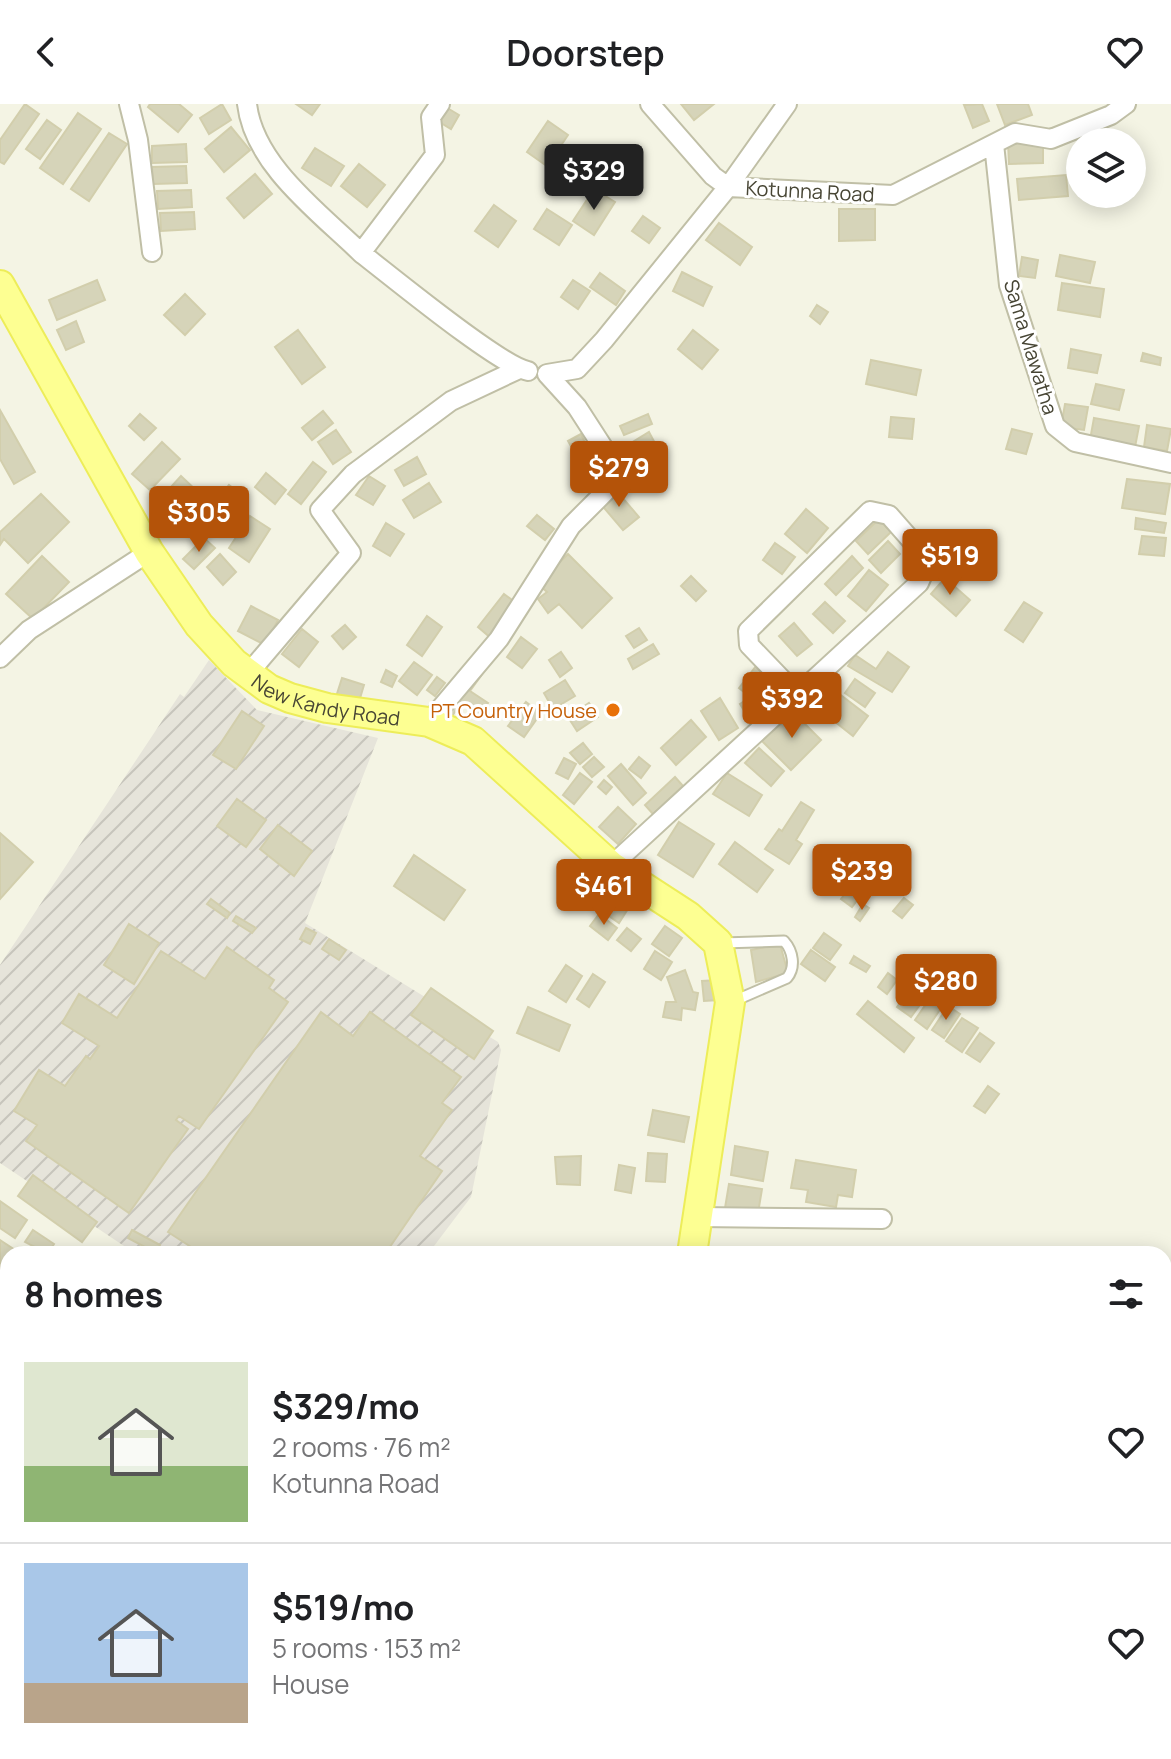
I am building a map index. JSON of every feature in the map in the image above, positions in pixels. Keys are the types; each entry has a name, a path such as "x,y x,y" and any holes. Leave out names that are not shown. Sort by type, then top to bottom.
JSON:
{"main road":[{"name":"New Kandy Road","path":"0,285 149,552 199,625 247,675 269,689 307,703 429,722 452,730 491,754 562,825 611,866 688,916 718,943"},
{"path":"693,1246 730,1002 718,943"}],"street":[{"path":"129,104 138,140 152,252"},
{"path":"247,104 249,118 267,154 289,182 361,253 519,369 547,374 577,369 728,187 787,104"},
{"path":"361,253 435,155 431,117 440,104"},
{"name":"Kotunna Road","path":"650,104 728,187 893,195 1015,133 1051,139 1111,115 1126,104"},
{"name":"Sama Mawatha","path":"994,144 1009,285 1055,426 1075,442 1171,463"},
{"path":"247,675 351,553 320,510 353,474 451,401 519,369"},
{"path":"429,722 499,639 571,526 617,480 619,472 577,407 547,374"},
{"path":"611,866 919,583 926,567 925,556 889,515 870,511 748,631 749,645 797,695"},
{"path":"0,658 29,630 149,552"},
{"path":"698,1217 882,1219"}],"lane":[{"path":"718,943 754,945 784,941 790,948 793,963 787,978 730,1002"},
{"path":"758,991 763,980"}],"shaded area":[{"path":"209,660 257,710 378,738 305,923 498,1042 501,1050 471,1197 434,1246 124,1246 0,1163 0,965 180,694 184,697"}],"building":[{"path":"25,104 39,114 4,164 0,162 0,140"},
{"path":"150,104 179,104 192,115 178,132 148,107"},
{"path":"222,104 231,120 209,134 200,118"},
{"path":"296,104 320,104 312,115"},
{"path":"681,104 714,104 694,120"},
{"path":"982,104 989,121 973,128 964,105"},
{"path":"997,104 1028,104 1032,115 1005,125"},
{"path":"444,106 459,115 451,129 436,120"},
{"path":"78,113 101,129 63,184 40,168"},
{"path":"47,120 61,130 40,159 26,149"},
{"path":"548,121 568,135 547,166 527,152"},
{"path":"231,127 250,150 224,172 205,149"},
{"path":"109,133 127,144 89,201 71,189"},
{"path":"1043,141 1043,163 1009,164 1008,142"},
{"path":"186,144 187,162 152,163 152,146"},
{"path":"315,148 344,166 331,186 302,168"},
{"path":"359,164 385,185 367,207 341,186"},
{"path":"186,166 187,183 153,184 152,167"},
{"path":"255,174 272,194 244,218 227,198"},
{"path":"1066,175 1066,196 1019,200 1017,179"},
{"path":"594,189 615,202 594,235 573,221"},
{"path":"191,190 192,207 158,209 157,191"},
{"path":"494,205 516,221 498,247 475,231"},
{"path":"547,209 572,225 559,245 534,229"},
{"path":"839,209 875,209 875,240 839,241"},
{"path":"194,212 195,229 161,231 160,213"},
{"path":"643,216 660,228 649,243 632,231"},
{"path":"719,223 752,247 740,265 706,240"},
{"path":"1060,255 1095,262 1090,283 1056,276"},
{"path":"1022,257 1038,260 1035,278 1019,276"},
{"path":"682,272 712,287 703,306 673,291"},
{"path":"600,273 625,291 616,305 590,287"},
{"path":"97,280 105,300 57,320 49,300"},
{"path":"573,280 590,291 578,309 561,297"},
{"path":"1062,283 1104,289 1100,317 1058,310"},
{"path":"185,294 205,314 185,335 164,315"},
{"path":"817,305 828,312 820,324 810,316"},
{"path":"76,321 84,342 66,350 57,330"},
{"path":"298,330 325,367 302,384 275,347"},
{"path":"693,330 718,350 702,369 678,349"},
{"path":"1071,349 1101,355 1097,373 1068,368"},
{"path":"1143,353 1161,358 1160,365 1141,361"},
{"path":"871,360 921,370 916,395 866,384"},
{"path":"1096,384 1124,390 1119,410 1091,404"},
{"path":"1065,404 1088,407 1084,430 1061,427"},
{"path":"0,410 35,472 14,484 0,459"},
{"path":"323,411 333,423 312,440 302,428"},
{"path":"140,414 156,428 144,440 129,426"},
{"path":"648,414 652,424 624,435 620,426"},
{"path":"891,417 914,419 912,439 889,437"},
{"path":"1094,418 1139,426 1135,447 1090,440"},
{"path":"1147,425 1171,429 1167,451 1144,447"},
{"path":"1012,429 1032,434 1026,454 1006,449"},
{"path":"336,430 351,452 333,464 318,442"},
{"path":"649,432 656,445 633,458 626,446"},
{"path":"581,434 590,453 578,459 568,441"},
{"path":"162,442 180,459 150,490 132,474"},
{"path":"417,457 426,474 404,486 395,470"},
{"path":"313,462 326,472 301,504 288,494"},
{"path":"609,467 616,476 597,492 590,482"},
{"path":"266,473 286,490 275,504 255,487"},
{"path":"181,476 199,493 170,526 151,509"},
{"path":"369,476 385,486 373,505 356,495"},
{"path":"1127,479 1170,484 1165,514 1122,508"},
{"path":"429,483 441,502 414,518 403,500"},
{"path":"229,485 245,497 235,510 219,498"},
{"path":"614,488 639,517 623,530 599,502"},
{"path":"41,494 69,522 28,563 4,539 0,545 0,532"},
{"path":"806,509 828,528 807,553 785,534"},
{"path":"537,515 554,529 545,540 527,526"},
{"path":"250,516 270,529 249,562 229,548"},
{"path":"1136,518 1166,523 1164,533 1135,529"},
{"path":"879,519 891,532 868,554 856,541"},
{"path":"386,523 404,534 390,556 373,546"},
{"path":"1142,536 1166,538 1164,556 1139,554"},
{"path":"204,538 215,548 194,569 183,559"},
{"path":"888,541 900,554 881,573 869,560"},
{"path":"775,543 795,557 782,574 763,560"},
{"path":"220,554 236,572 223,585 207,567"},
{"path":"568,554 612,598 582,628 559,604 548,613 538,599 547,592 538,584"},
{"path":"42,556 69,582 33,619 6,594"},
{"path":"852,556 863,568 836,595 825,584"},
{"path":"869,570 888,585 866,611 848,596"},
{"path":"691,576 706,591 696,601 681,586"},
{"path":"945,578 970,600 956,616 931,594"},
{"path":"504,594 519,605 492,639 478,627"},
{"path":"825,602 845,621 833,633 813,614"},
{"path":"1024,602 1042,613 1023,642 1005,630"},
{"path":"251,606 278,620 265,645 238,631"},
{"path":"427,616 442,627 422,656 407,645"},
{"path":"794,623 812,644 797,656 779,636"},
{"path":"345,625 356,637 343,649 332,636"},
{"path":"639,628 647,640 634,648 626,636"},
{"path":"302,629 318,642 299,667 282,654"},
{"path":"521,637 537,649 522,668 507,657"},
{"path":"653,644 659,654 633,669 628,659"},
{"path":"561,652 572,668 560,677 549,660"},
{"path":"888,652 909,667 892,692 848,666 855,655 876,669"},
{"path":"476,661 486,669 470,691 488,703 479,715 461,703 450,719 439,711"},
{"path":"414,662 432,675 417,695 399,681"},
{"path":"756,666 766,673 749,696 739,688"},
{"path":"386,670 397,676 392,687 381,682"},
{"path":"437,677 445,683 435,696 427,690"},
{"path":"342,678 364,685 358,705 336,697"},
{"path":"855,679 875,693 865,707 845,693"},
{"path":"565,680 575,696 553,709 544,693"},
{"path":"772,682 783,698 750,720 740,704"},
{"path":"829,686 868,716 853,736 814,705"},
{"path":"720,698 738,728 719,740 701,711"},
{"path":"526,702 541,713 524,737 508,726"},
{"path":"589,703 598,717 577,731 568,717"},
{"path":"242,711 264,726 236,769 213,755"},
{"path":"792,711 821,740 791,770 762,741"},
{"path":"691,720 706,737 676,765 661,748"},
{"path":"583,743 592,754 580,764 570,753"},
{"path":"759,748 784,771 771,786 745,763"},
{"path":"594,757 604,767 592,777 583,767"},
{"path":"639,757 650,766 641,778 629,769"},
{"path":"564,758 576,764 568,779 556,773"},
{"path":"621,764 646,793 633,805 608,776"},
{"path":"580,773 592,782 574,804 563,795"},
{"path":"727,773 762,795 749,816 713,794"},
{"path":"675,777 683,786 653,814 645,805"},
{"path":"604,780 612,787 606,794 598,787"},
{"path":"237,799 266,820 246,847 217,826"},
{"path":"801,802 814,810 796,840 802,844 789,864 765,849 779,829 782,831"},
{"path":"618,807 636,824 618,844 599,827"},
{"path":"679,822 714,844 693,877 658,855"},
{"path":"278,825 312,851 294,876 260,849"},
{"path":"0,833 33,862 0,899"},
{"path":"735,842 773,870 757,892 719,864"},
{"path":"414,855 465,890 444,920 394,886"},
{"path":"848,890 859,898 852,907 841,899"},
{"path":"618,896 631,904 619,923 606,914"},
{"path":"904,898 913,905 902,918 893,911"},
{"path":"211,899 230,913 227,918 207,904"},
{"path":"863,904 869,908 860,921 855,917"},
{"path":"599,914 617,928 608,940 590,926"},
{"path":"236,916 256,928 252,933 233,921"},
{"path":"129,924 159,943 134,984 104,965"},
{"path":"665,926 682,938 669,956 652,944"},
{"path":"306,928 316,933 310,944 300,939"},
{"path":"627,928 641,939 631,951 617,940"},
{"path":"824,933 841,945 830,960 813,948"},
{"path":"329,939 346,950 339,960 322,949"},
{"path":"780,944 788,973 756,982 751,950"},
{"path":"227,947 274,980 269,988 288,1002 199,1129 179,1116 176,1120 188,1129 129,1213 26,1141 37,1125 14,1111 39,1070 65,1086 86,1056 90,1059 99,1046 62,1023 79,994 117,1018 161,951 205,979"},
{"path":"811,950 835,967 825,981 801,964"},
{"path":"655,951 672,962 661,980 644,969"},
{"path":"854,956 870,966 866,972 850,963"},
{"path":"566,965 582,976 566,1002 549,991"},
{"path":"685,970 693,992 698,993 695,1010 682,1008 681,1020 663,1017 666,1002 676,1002 667,977"},
{"path":"888,973 897,980 887,994 878,987"},
{"path":"593,974 605,982 589,1007 577,999"},
{"path":"718,980 719,1000 704,1001 702,981"},
{"path":"916,981 930,991 911,1017 897,1007"},
{"path":"431,988 493,1031 474,1059 411,1015"},
{"path":"933,994 945,1002 927,1029 915,1020"},
{"path":"868,1001 914,1038 904,1052 857,1014"},
{"path":"948,1006 960,1014 944,1038 932,1030"},
{"path":"528,1007 570,1025 559,1051 517,1033"},
{"path":"321,1012 353,1036 370,1012 461,1077 442,1103 452,1110 420,1156 442,1171 390,1246 190,1246 168,1232"},
{"path":"962,1018 978,1028 962,1052 946,1041"},
{"path":"980,1033 994,1043 980,1062 966,1053"},
{"path":"988,1086 999,1094 985,1113 974,1106"},
{"path":"653,1110 689,1117 684,1142 648,1135"},
{"path":"735,1146 768,1152 763,1181 731,1175"},
{"path":"648,1153 667,1154 665,1182 646,1181"},
{"path":"581,1156 580,1185 557,1184 555,1157"},
{"path":"796,1160 856,1170 852,1197 838,1195 836,1207 806,1202 808,1190 791,1188"},
{"path":"619,1165 635,1168 631,1193 615,1190"},
{"path":"33,1175 97,1222 82,1242 18,1196"},
{"path":"729,1184 762,1189 756,1225 723,1220"},
{"path":"0,1201 27,1220 15,1238 0,1228"},
{"path":"33,1230 54,1244 33,1246 25,1242"},
{"path":"132,1230 160,1245 143,1246 128,1238"}],"place":[{"name":"PT Country House","path":"613,710"}]}
